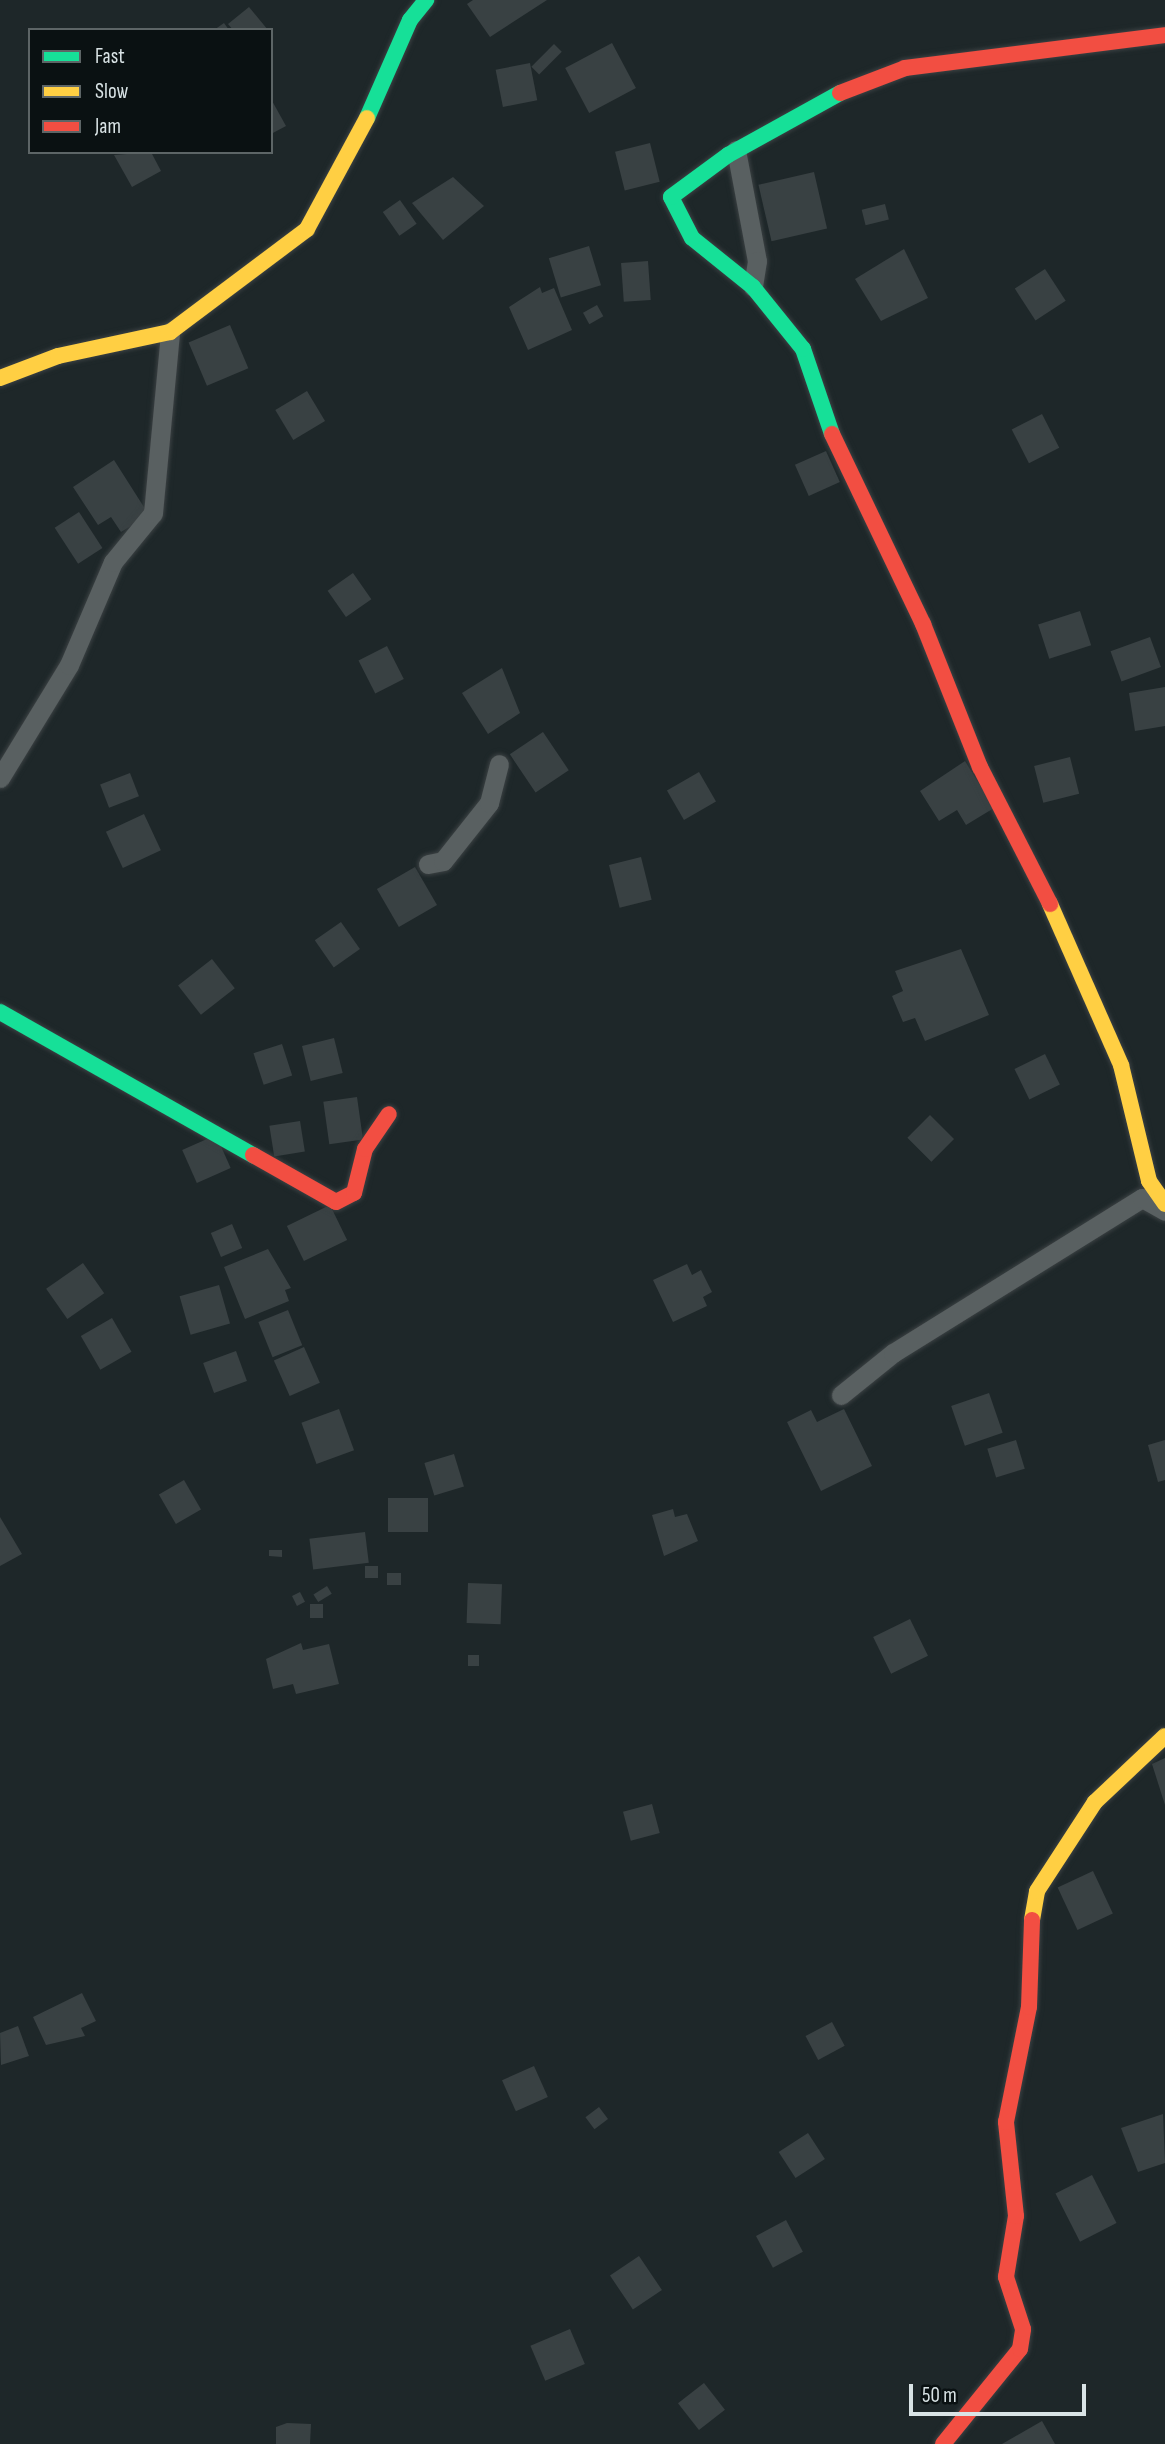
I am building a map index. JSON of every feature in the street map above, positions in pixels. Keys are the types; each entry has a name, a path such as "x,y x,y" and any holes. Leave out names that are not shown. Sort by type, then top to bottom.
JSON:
{"street":[{"path":"0,378 58,356 170,332 307,229 358,137 410,20 426,0"},
{"path":"1165,35 905,68 818,102 736,149 671,197 692,238 753,287 803,349 844,469 923,624 980,767 1052,908 1121,1066 1149,1181 1165,1204"},
{"path":"736,149 757,261 753,287"},
{"path":"0,778 69,665 113,562 153,513 170,332"},
{"path":"428,864 443,861 489,803 499,764"},
{"path":"0,1012 335,1202 354,1193 365,1149 388,1114"},
{"path":"841,1395 893,1353 1142,1198 1165,1211"},
{"path":"943,2444 1020,2349 1023,2329 1006,2277 1016,2216 1006,2122 1029,2007 1028,1945 1037,1891 1095,1802 1165,1736"}],"building":[{"path":"473,0 547,0 490,37 467,4"},
{"path":"249,7 266,28 231,28 228,24"},
{"path":"612,43 636,88 589,113 565,68"},
{"path":"554,44 562,52 539,74 531,67"},
{"path":"530,63 537,100 503,107 496,70"},
{"path":"273,103 286,126 273,133"},
{"path":"650,143 660,182 625,191 615,152"},
{"path":"152,154 161,171 132,187 114,155"},
{"path":"814,172 827,229 772,241 758,185"},
{"path":"453,177 484,206 443,240 412,203"},
{"path":"400,200 417,224 399,236 383,212"},
{"path":"885,204 889,220 866,225 862,210"},
{"path":"589,246 601,285 561,297 549,258"},
{"path":"904,249 928,298 881,321 855,279"},
{"path":"648,261 651,300 624,302 621,263"},
{"path":"1045,269 1066,301 1036,320 1015,289"},
{"path":"540,287 542,293 554,288 572,330 528,350 509,307"},
{"path":"597,305 603,316 589,324 583,313"},
{"path":"230,325 248,368 207,386 189,343"},
{"path":"307,391 325,421 293,440 275,410"},
{"path":"1042,414 1059,448 1029,463 1012,429"},
{"path":"826,451 840,482 809,496 795,465"},
{"path":"114,460 149,515 121,532 111,517 98,525 73,487"},
{"path":"79,512 102,548 78,564 55,528"},
{"path":"353,573 371,599 346,617 328,591"},
{"path":"1080,611 1091,645 1049,659 1038,625"},
{"path":"1150,637 1161,667 1121,681 1111,651"},
{"path":"387,646 404,679 375,693 358,661"},
{"path":"502,668 520,713 488,734 462,693"},
{"path":"1165,687 1165,726 1135,731 1129,693"},
{"path":"543,732 569,770 536,793 510,754"},
{"path":"1070,757 1079,794 1043,803 1034,766"},
{"path":"965,761 994,808 966,825 957,810 939,821 920,791"},
{"path":"699,772 716,801 684,820 667,790"},
{"path":"130,773 139,796 109,808 100,784"},
{"path":"144,814 161,850 123,868 106,832"},
{"path":"641,857 652,900 620,908 609,865"},
{"path":"415,867 437,905 399,927 377,889"},
{"path":"341,922 360,949 334,967 315,940"},
{"path":"961,949 989,1015 925,1041 915,1018 903,1022 892,996 903,991 895,971"},
{"path":"212,959 235,988 201,1015 178,985"},
{"path":"334,1038 343,1073 311,1081 302,1046"},
{"path":"282,1044 292,1075 264,1085 253,1053"},
{"path":"1045,1054 1060,1085 1029,1099 1014,1069"},
{"path":"357,1097 363,1140 329,1144 323,1102"},
{"path":"930,1115 954,1139 931,1162 907,1138"},
{"path":"300,1121 305,1152 274,1156 269,1126"},
{"path":"216,1135 231,1168 197,1183 182,1150"},
{"path":"330,1205 347,1240 304,1261 287,1226"},
{"path":"232,1224 242,1248 221,1257 211,1233"},
{"path":"268,1249 291,1288 285,1290 289,1301 245,1319 224,1267"},
{"path":"83,1263 104,1293 67,1319 46,1289"},
{"path":"687,1264 692,1275 701,1270 712,1292 703,1297 707,1306 673,1322 653,1280"},
{"path":"219,1285 230,1323 191,1335 180,1296"},
{"path":"288,1310 302,1345 273,1357 258,1322"},
{"path":"112,1318 132,1352 100,1370 81,1336"},
{"path":"304,1347 320,1383 290,1396 274,1360"},
{"path":"236,1351 247,1381 214,1393 203,1363"},
{"path":"989,1393 1003,1433 965,1446 951,1406"},
{"path":"339,1409 354,1450 316,1464 301,1423"},
{"path":"844,1409 872,1466 821,1491 787,1422 811,1410 817,1422"},
{"path":"1016,1440 1025,1469 996,1477 987,1449"},
{"path":"1165,1440 1165,1480 1158,1482 1148,1445"},
{"path":"454,1454 464,1487 434,1496 424,1463"},
{"path":"184,1480 201,1509 176,1524 159,1494"},
{"path":"388,1498 428,1498 428,1532 388,1532"},
{"path":"673,1509 675,1517 687,1514 698,1541 664,1556 652,1515"},
{"path":"0,1517 22,1554 0,1566"},
{"path":"365,1532 369,1563 313,1570 309,1539"},
{"path":"269,1550 282,1550 282,1557 269,1556"},
{"path":"365,1566 378,1566 378,1578 365,1578"},
{"path":"387,1573 401,1573 401,1585 387,1585"},
{"path":"468,1583 502,1584 501,1624 467,1623"},
{"path":"327,1586 332,1594 318,1602 313,1594"},
{"path":"300,1592 305,1602 297,1606 292,1596"},
{"path":"310,1604 323,1604 323,1618 310,1618"},
{"path":"910,1619 928,1656 891,1674 873,1637"},
{"path":"301,1643 303,1650 329,1644 339,1684 296,1694 293,1684 273,1689 266,1659"},
{"path":"468,1655 479,1655 479,1666 468,1666"},
{"path":"1165,1758 1165,1805 1152,1764"},
{"path":"652,1804 660,1833 631,1841 623,1812"},
{"path":"1093,1871 1113,1914 1078,1930 1058,1887"},
{"path":"82,1993 96,2021 81,2028 85,2036 46,2045 33,2017"},
{"path":"832,2022 845,2046 818,2060 806,2036"},
{"path":"18,2026 29,2056 1,2065 0,2033"},
{"path":"534,2066 548,2097 516,2111 502,2080"},
{"path":"599,2107 608,2119 594,2129 585,2117"},
{"path":"1163,2114 1165,2163 1138,2172 1121,2128"},
{"path":"808,2133 825,2159 796,2178 779,2152"},
{"path":"1092,2175 1117,2223 1080,2242 1055,2194"},
{"path":"786,2220 803,2252 773,2268 756,2236"},
{"path":"639,2256 662,2290 633,2310 610,2276"},
{"path":"570,2329 585,2364 545,2381 530,2346"},
{"path":"704,2383 725,2410 699,2430 678,2403"},
{"path":"1042,2421 1055,2444 1002,2444"},
{"path":"287,2423 311,2424 310,2444 276,2444 276,2427"}],"traffic: fast":[{"path":"367,118 410,20 426,0"},
{"path":"832,434 803,349 753,287 692,238 671,197 728,155 840,93"},
{"path":"0,1012 253,1155"}],"traffic: slow":[{"path":"0,378 58,356 170,332 307,229 367,118"},
{"path":"1050,904 1121,1065 1149,1181 1165,1204"},
{"path":"1032,1920 1037,1891 1095,1802 1165,1736"}],"traffic: jam":[{"path":"840,93 905,68 1165,35"},
{"path":"832,434 923,624 980,767 1050,904"},
{"path":"253,1155 336,1202 354,1193 365,1149 389,1114"},
{"path":"943,2444 1020,2349 1023,2329 1006,2277 1016,2216 1006,2122 1029,2007 1032,1920"}]}
